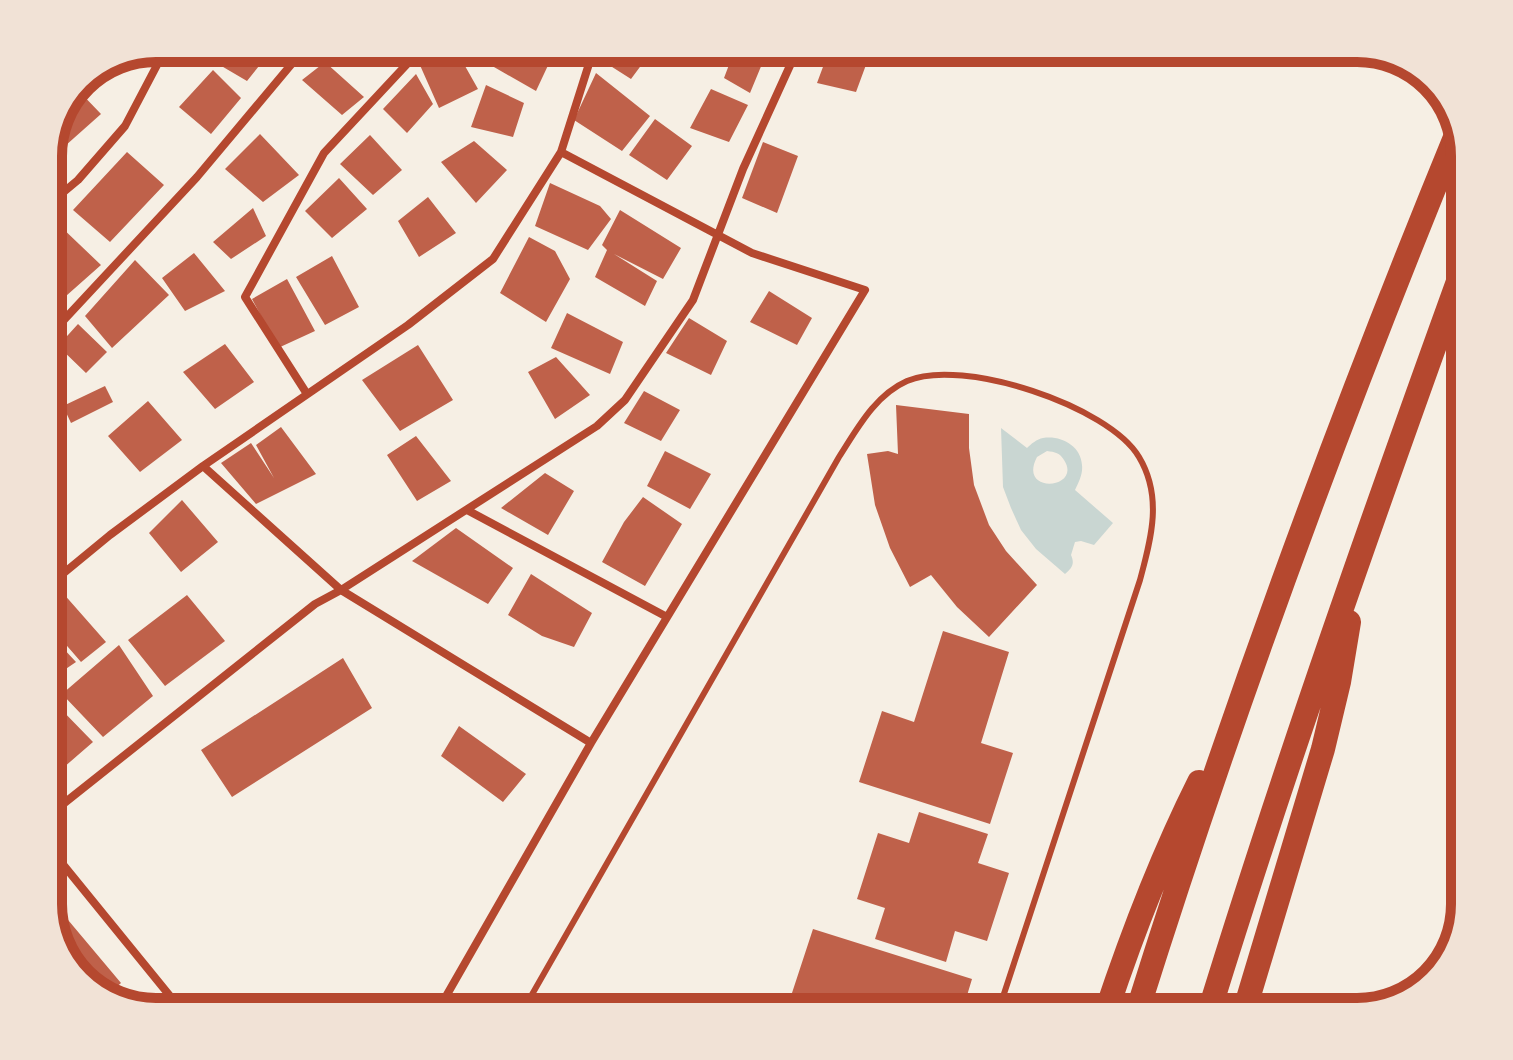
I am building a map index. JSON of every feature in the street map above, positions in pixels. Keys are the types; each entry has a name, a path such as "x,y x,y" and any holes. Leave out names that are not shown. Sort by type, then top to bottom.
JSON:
{"highway":[{"path":"1141,998 1244,690 1320,481 1450,148"},
{"path":"1214,998 1360,552 1451,301"},
{"path":"1248,998 1323,749 1339,682 1360,552"},
{"path":"1111,998 1179,822 1244,690"}],"street":[{"path":"62,193 78,180 125,126 159,62"},
{"path":"62,322 197,177 293,62"},
{"path":"307,394 245,297 324,153 409,62"},
{"path":"62,574 203,466 408,325 493,259 561,152 590,62"},
{"path":"62,805 315,604 597,426 625,400 693,300 743,169 792,62"},
{"path":"445,998 591,743 865,290 752,253 561,152"},
{"path":"203,466 341,590 591,743"},
{"path":"467,510 667,617"},
{"path":"62,863 171,998"}],"lane":[{"path":"530,998 839,457 864,419 884,397 907,381 934,374 963,375 1008,384 1069,404 1101,420 1123,437 1139,456 1153,496 1152,528 1140,580 1003,998"}],"shaded area":[{"path":"1001,428 1027,448 1043,438 1057,438 1074,447 1081,458 1082,472 1075,490 1113,523 1094,545 1075,542 1072,566 1065,574 1036,549 1021,530 1003,487","holes":["1047,451 1057,453 1064,460 1067,470 1059,482 1050,484 1035,478 1033,469 1037,457"]}],"building":[{"path":"215,62 262,62 247,81"},
{"path":"325,62 364,97 342,115 302,80"},
{"path":"463,62 478,89 439,108 419,63"},
{"path":"488,62 550,62 536,91"},
{"path":"604,62 644,62 631,79"},
{"path":"730,62 762,64 750,93 724,78"},
{"path":"825,62 867,62 856,92 817,83"},
{"path":"213,70 241,98 211,134 179,107"},
{"path":"596,73 650,116 622,151 574,120"},
{"path":"416,74 433,104 407,133 383,109"},
{"path":"486,85 524,103 513,137 471,127"},
{"path":"711,89 748,105 729,142 690,128"},
{"path":"84,96 101,114 65,146 65,131"},
{"path":"655,119 692,146 667,180 629,155"},
{"path":"260,134 299,175 263,202 225,169"},
{"path":"370,135 402,170 373,195 340,164"},
{"path":"474,141 507,170 476,203 441,162"},
{"path":"763,142 798,156 777,213 742,198"},
{"path":"127,152 164,185 110,242 73,210"},
{"path":"339,178 367,209 332,238 305,211"},
{"path":"550,183 600,206 611,219 588,250 535,226"},
{"path":"428,197 456,233 419,257 398,221"},
{"path":"253,208 266,236 231,259 213,242"},
{"path":"620,210 681,248 663,279 614,254 657,281 645,306 595,277 607,250 602,245"},
{"path":"62,228 101,265 66,296 62,292"},
{"path":"529,237 555,251 570,279 546,322 500,293"},
{"path":"194,253 225,291 185,311 162,278"},
{"path":"332,256 359,307 325,325 296,277"},
{"path":"135,260 169,295 112,348 85,316"},
{"path":"287,279 315,331 278,348 252,299"},
{"path":"769,291 812,318 797,345 750,322"},
{"path":"567,313 623,342 610,374 551,348"},
{"path":"689,318 727,341 711,375 666,353"},
{"path":"78,324 107,352 86,373 62,350 62,342"},
{"path":"225,344 254,382 215,409 183,372"},
{"path":"418,345 453,400 400,431 362,380"},
{"path":"556,357 590,395 555,419 528,372"},
{"path":"105,386 113,402 71,423 63,406"},
{"path":"644,391 680,410 661,441 624,423"},
{"path":"148,401 182,440 140,472 108,436"},
{"path":"896,405 969,414 974,485 989,525 1006,551 1037,585 989,637 957,607 931,575 910,587 890,548 875,505 867,454 888,451 898,454"},
{"path":"281,427 316,474 256,504 221,463 251,443 274,478 256,445"},
{"path":"416,436 451,481 417,501 387,455"},
{"path":"665,451 711,474 690,509 647,486"},
{"path":"545,473 574,491 548,535 501,508"},
{"path":"643,497 682,524 645,586 602,562 624,522"},
{"path":"182,500 218,542 181,572 149,533"},
{"path":"456,528 513,568 488,604 412,561"},
{"path":"531,574 592,613 574,647 542,636 508,615"},
{"path":"62,592 106,642 81,662 62,640"},
{"path":"187,595 225,641 165,686 128,640"},
{"path":"943,631 1009,652 981,743 1013,753 990,824 859,782 882,711 914,722"},
{"path":"119,645 153,696 103,737 62,694"},
{"path":"62,647 76,662 62,672"},
{"path":"343,658 372,708 232,797 201,750"},
{"path":"62,710 93,742 62,769"},
{"path":"459,726 526,774 503,802 441,756"},
{"path":"919,812 988,834 978,863 1009,873 987,941 955,931 946,962 875,939 885,908 857,899 878,833 909,843"},
{"path":"62,913 121,983 115,988 89,971 67,934"},
{"path":"813,929 972,979 966,998 791,996"}]}
